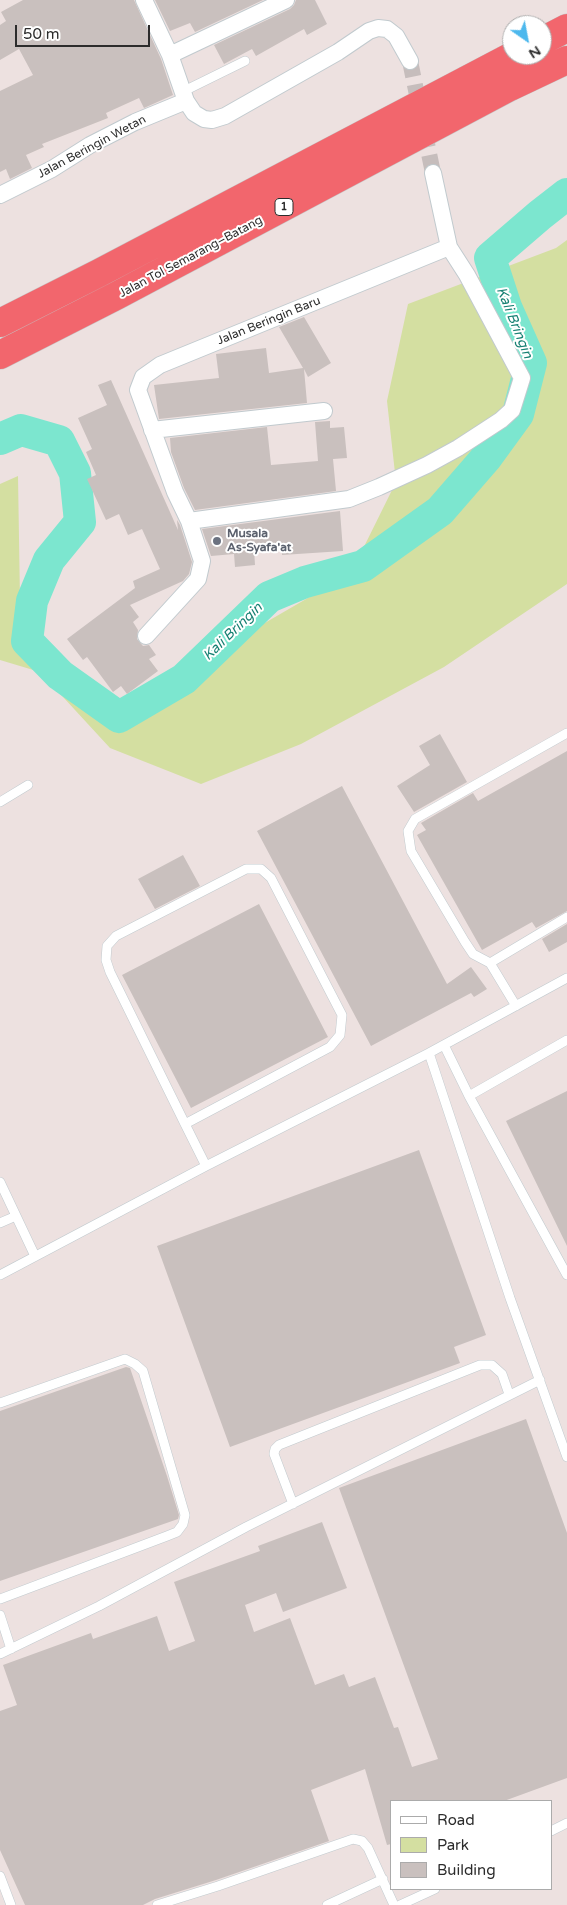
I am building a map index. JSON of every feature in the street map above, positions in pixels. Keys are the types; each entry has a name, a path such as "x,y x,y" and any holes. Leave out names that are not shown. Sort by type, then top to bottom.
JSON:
{"highway":[{"path":"552,36 567,28"},
{"name":"Jalan Tol Semarang–Batang","path":"0,355 116,296 510,87 567,60"},
{"name":"1","path":"0,323 502,61"}],"street":[{"path":"144,0 170,55 184,96 194,113 204,119 212,120 224,116 338,52 369,30 386,29 396,36 410,60"},
{"path":"170,55 286,0"},
{"name":"Jalan Beringin Wetan","path":"0,195 52,169 90,145 184,96"},
{"path":"189,521 349,498 380,487 427,465 458,448 501,420 512,410 522,378 467,275 449,247 433,173"},
{"name":"Jalan Beringin Baru","path":"146,636 198,579 202,560 189,521 175,492 138,390 142,377 160,365 449,247"},
{"path":"152,430 324,411"}],"lane":[{"path":"184,96 245,61"},
{"path":"516,1006 490,963 473,954 465,942 411,851 408,831 415,819 567,733"},
{"path":"0,802 28,785"},
{"path":"185,1124 330,1047 340,1035 342,1015 271,878 261,869 246,870 116,936 107,946 106,960 110,972 185,1124 206,1166"},
{"path":"490,963 567,917"},
{"path":"0,1274 206,1166 429,1053 567,978"},
{"path":"469,1096 567,1040"},
{"path":"444,1045 469,1096 563,1259 567,1275"},
{"path":"429,1053 510,1298 567,1457"},
{"path":"0,1182 35,1256"},
{"path":"0,1223 16,1216"},
{"path":"0,1403 124,1359 135,1364 143,1371 185,1515 183,1524 177,1532 0,1599"},
{"path":"292,1504 274,1454 274,1449 279,1446 480,1365 492,1365 502,1374 509,1394"},
{"path":"0,1654 99,1606 292,1504 540,1380"},
{"path":"0,1615 12,1649"},
{"path":"552,1831 567,1823"},
{"path":"156,1905 183,1901 218,1886 353,1839 362,1841 368,1848 394,1905"},
{"path":"0,1876 11,1905"},
{"path":"327,1905 383,1879"},
{"path":"400,1905 433,1890"}],"green space":[{"path":"567,240 567,584 444,667 301,744 201,784 110,748 40,672 0,660 0,484 18,476 20,600 56,657 114,699 132,704 171,691 244,635 351,573 396,482 387,401 408,304 556,248"}],"building":[{"path":"23,0 134,0 161,59 173,95 144,108 139,98 106,113 108,118 42,144 44,147 26,155 32,168 10,179 6,169 0,172 0,91 33,75 19,49 0,60 0,25 6,21 1,12"},
{"path":"155,0 263,0 195,32 190,23 170,31"},
{"path":"296,0 315,0 327,24 307,35 304,29 256,56 252,49 224,64 214,45 290,9"},
{"path":"304,317 331,363 308,377 304,369 307,403 159,419 154,385 219,378 216,354 266,348 269,373 303,368 279,327"},
{"path":"111,380 178,530 177,520 180,525 192,562 189,574 183,581 130,605 139,617 133,622 138,630 137,639 143,646 149,645 156,655 149,659 158,671 127,694 121,686 113,692 87,657 83,660 67,639 135,588 133,581 160,569 142,529 128,535 119,514 106,520 87,479 96,475 86,452 92,449 78,418 107,405 98,385"},
{"path":"330,421 330,428 344,427 347,458 333,459 336,491 195,510 184,488 171,452 170,438 267,427 271,465 318,461 315,422"},
{"path":"340,511 343,551 282,555 282,546 254,549 255,565 235,567 234,554 211,556 202,529"},
{"path":"440,734 467,782 414,812 397,786 430,765 419,746"},
{"path":"567,751 567,911 536,928 532,922 482,950 417,835 426,830 421,823 473,793 478,801"},
{"path":"342,786 447,984 471,967 487,989 474,997 471,993 371,1046 257,831"},
{"path":"183,855 200,886 155,909 138,879"},
{"path":"259,904 328,1037 191,1108 122,975"},
{"path":"567,924 567,942 549,952 542,939"},
{"path":"567,1091 567,1246 506,1121"},
{"path":"419,1150 486,1335 454,1347 460,1363 230,1447 157,1246"},
{"path":"126,1367 130,1368 167,1476 179,1515 178,1519 0,1581 0,1411"},
{"path":"526,1419 567,1533 567,1778 507,1800 390,1800 390,1844 387,1845 365,1769 311,1790 329,1841 155,1899 143,1905 25,1905 0,1850 0,1711 17,1705 3,1665 91,1633 93,1639 157,1616 169,1651 195,1641 174,1582 260,1551 258,1546 322,1522 347,1588 283,1612 276,1593 245,1605 254,1632 290,1618 315,1685 344,1674 349,1687 375,1677 394,1728 398,1727 412,1767 438,1759 339,1488"}],"waterway":[{"name":"Kali Bringin","path":"0,439 21,430 59,441 75,473 80,522 49,560 32,601 27,641 60,675 119,717 184,679 269,597 305,582 363,566 440,511 486,458 518,414 531,363 506,307 490,258 567,194"}],"tunnel":[{"path":"410,61 433,173"}],"place":[{"name":"Musala As-Syafa'at","path":"217,541"}]}
